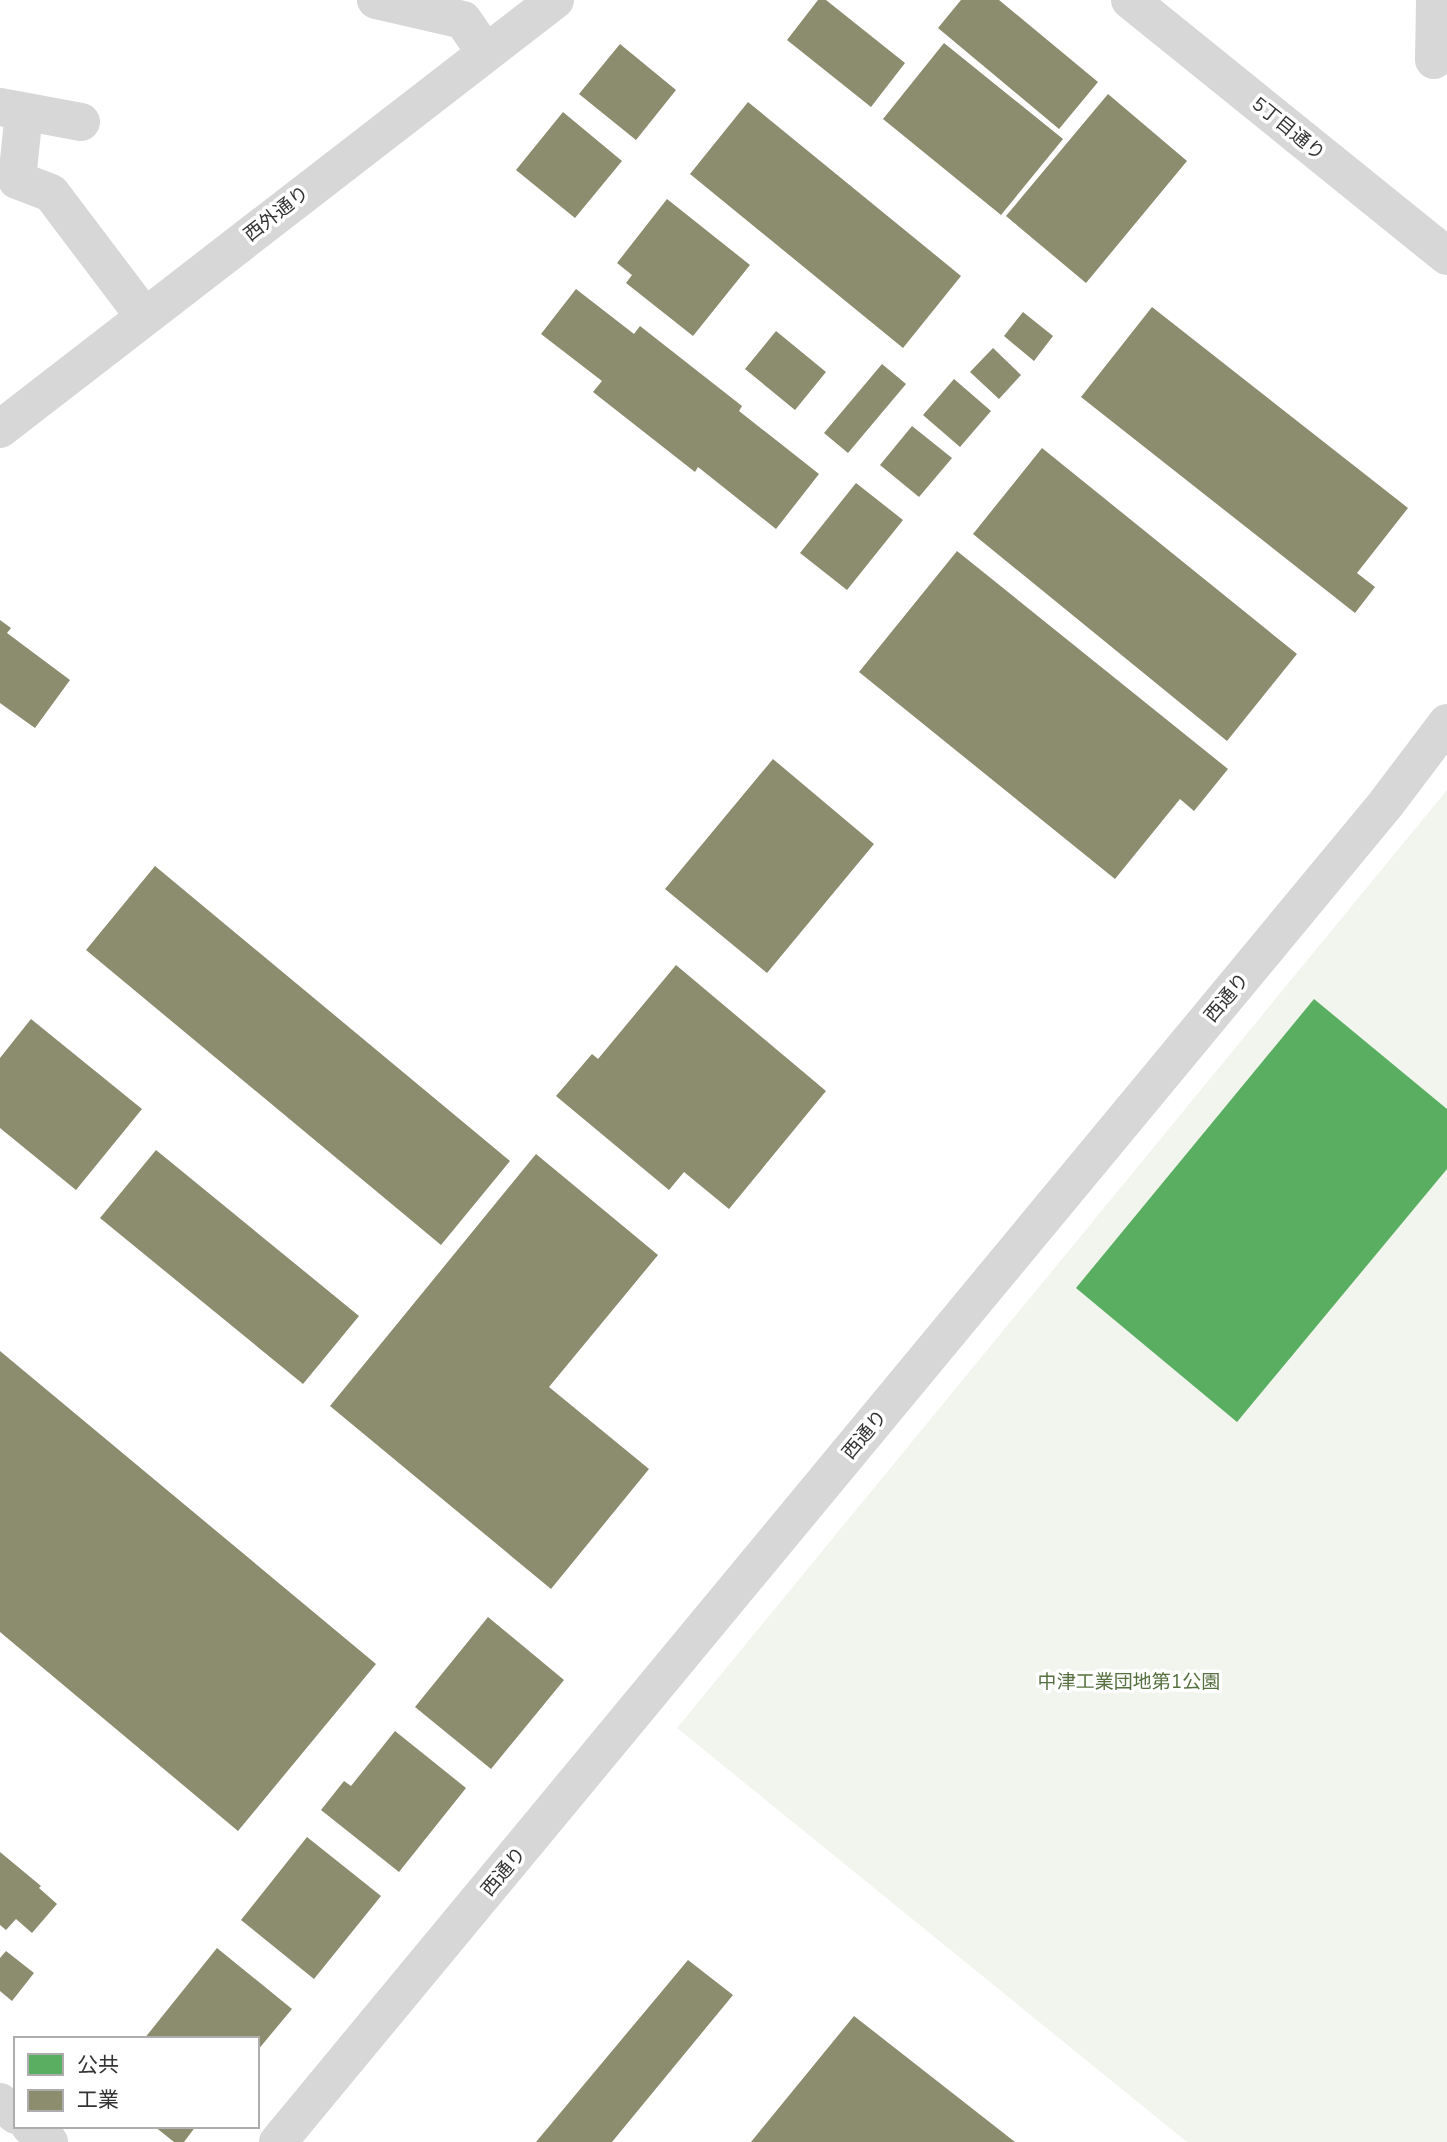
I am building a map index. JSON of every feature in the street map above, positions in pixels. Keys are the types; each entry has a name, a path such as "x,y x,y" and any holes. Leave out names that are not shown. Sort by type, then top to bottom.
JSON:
{"street":[{"path":"376,0 463,20 485,52"},
{"name":"西外通り","path":"0,429 555,0"},
{"name":"5丁目通り","path":"1130,0 1447,256"},
{"path":"1434,60 1435,0"},
{"path":"81,122 12,109 17,180 51,193 144,316"},
{"name":"西通り","path":"278,2142 1385,805 1447,723"},
{"path":"0,2102 14,2113"},
{"path":"32,2128 49,2142"}],"green space":[{"name":"中津工業団地第1公園","path":"1447,790 1447,2142 1187,2142 677,1728"}],"building: 公共":[{"path":"1314,999 1447,1109 1447,1169 1237,1422 1076,1288"}],"building: 工業":[{"path":"818,0 826,0 905,63 871,107 787,40"},
{"path":"961,0 999,0 1098,82 1059,129 938,28"},
{"path":"944,43 1063,139 1001,215 883,119"},
{"path":"620,44 676,90 636,140 579,94"},
{"path":"1108,94 1187,161 1086,283 1006,216"},
{"path":"748,102 961,276 903,348 690,174"},
{"path":"563,112 622,161 575,218 516,170"},
{"path":"667,199 750,265 693,336 626,283 632,275 617,263"},
{"path":"576,289 634,334 640,326 742,406 739,411 819,474 776,529 698,467 695,472 593,392 602,381 541,334"},
{"path":"1152,307 1408,508 1357,573 1375,587 1355,613 1081,397"},
{"path":"1023,312 1053,336 1034,361 1004,336"},
{"path":"776,331 826,372 795,410 745,369"},
{"path":"993,348 1021,375 999,399 970,372"},
{"path":"882,364 906,384 848,453 824,433"},
{"path":"954,379 991,411 960,447 923,415"},
{"path":"912,426 952,458 919,497 880,465"},
{"path":"1042,448 1297,654 1227,741 973,534"},
{"path":"856,483 903,520 847,590 800,553"},
{"path":"957,551 1228,769 1194,811 1180,799 1115,879 859,672"},
{"path":"0,620 11,628 7,633 70,680 35,728 0,703"},
{"path":"773,759 874,844 767,973 665,889"},
{"path":"155,866 510,1161 441,1245 86,950"},
{"path":"676,965 826,1091 729,1209 684,1172 669,1190 556,1096 592,1054 598,1059"},
{"path":"31,1019 142,1109 76,1190 0,1128 0,1058"},
{"path":"156,1150 359,1316 303,1384 100,1218"},
{"path":"536,1154 658,1255 549,1387 649,1469 551,1589 330,1406"},
{"path":"0,1351 376,1664 238,1831 0,1632"},
{"path":"488,1617 564,1680 491,1769 415,1707"},
{"path":"395,1731 466,1788 399,1872 321,1810 344,1781 351,1786"},
{"path":"307,1837 381,1896 314,1979 241,1920"},
{"path":"0,1852 41,1886 39,1888 57,1904 32,1933 16,1919 6,1930 0,1925"},
{"path":"217,1948 292,2009 259,2049 259,2037 146,2037"},
{"path":"6,1951 34,1973 12,2001 0,1991 0,1958"},
{"path":"688,1960 733,1995 612,2142 536,2142"},
{"path":"854,2016 1015,2142 751,2142"},
{"path":"156,2128 194,2128 184,2142 174,2142"}]}
